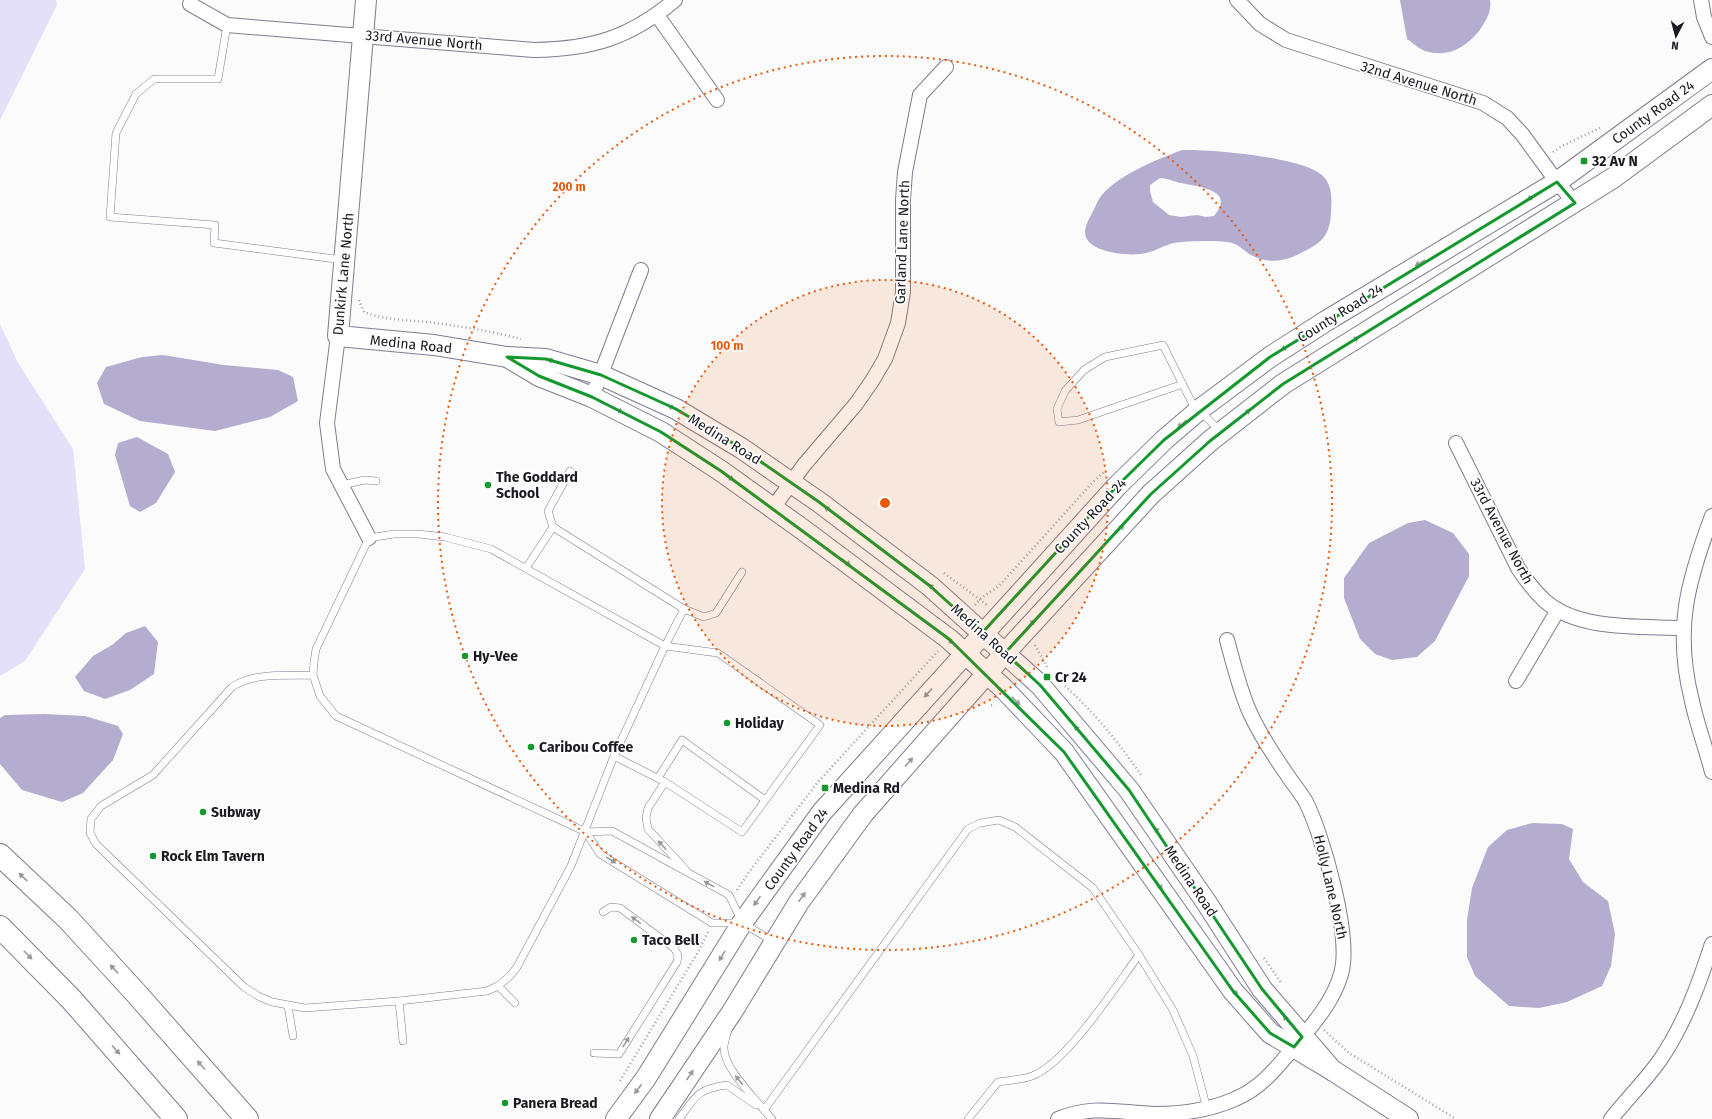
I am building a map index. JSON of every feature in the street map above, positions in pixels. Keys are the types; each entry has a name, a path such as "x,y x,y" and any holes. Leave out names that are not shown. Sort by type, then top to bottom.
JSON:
{"main road":[{"path":"0,855 68,919 227,1094 247,1119"},
{"path":"0,928 71,1000 176,1119"},
{"path":"227,1094 255,1119"}],"street":[{"name":"Dunkirk Lane North","path":"366,0 338,336 327,423 333,469 369,538"},
{"name":"33rd Avenue North","path":"190,4 227,25 534,50 567,50 604,41 629,32 656,15 675,0"},
{"name":"32nd Avenue North","path":"1237,0 1260,24 1286,40 1483,103 1507,118 1522,134 1557,182 1575,202"},
{"path":"1702,0 1704,17 1712,37"},
{"path":"656,15 717,100"},
{"name":"Garland Lane North","path":"773,508 791,483 856,404 885,359 898,324 903,292 904,172 920,94 946,68"},
{"name":"County Road 24","path":"616,1119 646,1078 742,922 822,812 982,633 1117,486 1164,440 1199,410 1270,357 1326,321 1557,182 1712,69"},
{"name":"County Road 24","path":"660,1119 732,1012 799,902 863,814 1005,653 1151,494 1221,432 1283,384 1612,178 1712,105"},
{"path":"592,397 641,270"},
{"name":"Medina Road","path":"338,336 434,345 507,357 546,359 600,375 676,409 741,448 791,483 930,586 1040,685 1129,790 1206,902 1246,967 1298,1042 1332,1070 1408,1119"},
{"name":"Medina Road","path":"507,357 539,376 592,397 661,432 773,508 949,639 1003,688 1064,752 1233,991 1270,1033 1298,1042"},
{"name":"33rd Avenue North","path":"1456,443 1518,568 1530,586 1546,602 1558,610 1585,621 1607,624 1683,628"},
{"path":"1712,516 1696,560 1687,595 1683,628 1685,666 1692,702 1712,772"},
{"path":"1516,681 1558,610"},
{"name":"Holly Lane North","path":"1058,1119 1073,1113 1101,1109 1154,1114 1181,1113 1207,1109 1235,1099 1254,1090 1273,1072 1315,1021 1333,996 1342,974 1344,948 1342,928 1327,861 1318,831 1305,802 1268,747 1250,713 1227,640"},
{"path":"1611,1119 1660,1060 1683,1021 1700,980 1712,944"}],"lane":[{"path":"227,25 218,79 154,79 136,94 116,132 110,217 215,225 214,243 344,260"},
{"path":"1183,384 1078,420 1059,422 1057,409 1065,391 1084,370 1105,357 1163,345 1183,384 1192,403 1221,432"},
{"path":"570,471 548,510 553,527 684,609 704,618 716,613 742,572"},
{"path":"341,485 364,480 376,481"},
{"path":"526,568 553,527"},
{"path":"614,756 665,782 742,832 820,724 718,653 665,646 491,549 445,537 418,534 394,534 369,538 316,649 313,676 320,696 336,716 586,832 612,831 729,895 742,922 774,942"},
{"path":"313,676 253,677 237,684 153,775 101,806 90,819 90,833 96,844 244,987 258,996 288,1006 306,1008 468,994 498,986 510,976 517,967 571,866 586,832 614,756 665,646 684,609"},
{"path":"658,778 682,740 765,800"},
{"path":"665,782 648,808 646,818 648,830 689,873"},
{"path":"764,1110 968,829 980,823 999,820 1015,827 1093,888 1139,955 1173,1010 1193,1056 1207,1109"},
{"path":"586,832 600,854 712,923 742,922"},
{"path":"594,1053 618,1054 677,962 678,955 674,948 620,908 611,907 603,912"},
{"path":"968,1119 998,1082 1031,1077 1052,1065 1086,1026 1139,955"},
{"path":"498,986 515,1003"},
{"path":"399,1001 403,1041"},
{"path":"288,1006 293,1036"},
{"path":"732,1012 724,1048 728,1060 734,1074 772,1119"},
{"path":"678,1119 699,1092 711,1087 728,1085 764,1110"}],"path":[{"path":"360,295 359,302 364,312 374,316 475,330 528,341"},
{"path":"942,572 983,602"},
{"path":"1036,648 1049,671"},
{"path":"932,658 934,662"},
{"path":"1060,681 1091,712 1125,752 1143,778"},
{"path":"992,705 995,708"},
{"path":"1263,957 1284,986"},
{"path":"1315,1021 1348,1053 1456,1119"}],"highlighted area":[{"path":"1557,182 1575,203 1283,384 1210,441 1151,494 1005,653 1040,685 1129,790 1262,989 1302,1037 1294,1047 1270,1033 1233,991 1064,752 949,639 886,591 721,471 661,432 592,397 539,376 507,357 546,359 601,375 676,409 741,448 819,502 930,586 982,633 1117,486 1164,440 1270,357"}],"shaded area":[{"path":"0,0 56,0 57,5 0,120"},
{"path":"1400,0 1490,0 1490,4 1486,20 1474,37 1462,47 1455,50 1433,53 1423,50 1407,39"},
{"path":"1182,150 1213,151 1279,159 1314,170 1327,181 1331,193 1330,221 1326,235 1317,244 1305,251 1286,259 1275,261 1263,260 1250,255 1235,244 1220,241 1174,243 1150,252 1139,254 1120,254 1101,249 1087,240 1085,229 1089,218 1102,196 1110,187 1134,171","holes":["1160,178 1206,188 1213,191 1221,200 1220,207 1214,216 1206,217 1197,215 1181,217 1169,215 1153,202 1150,191 1150,185"]},
{"path":"0,324 18,363 73,449 85,569 25,661 0,676"},
{"path":"163,355 224,365 278,370 293,377 298,401 270,417 215,431 140,421 104,404 97,383 106,367 142,357"},
{"path":"137,437 168,454 175,472 156,503 140,512 130,506 115,455 118,443"},
{"path":"1425,520 1453,533 1469,554 1469,576 1435,641 1417,657 1392,660 1375,654 1360,639 1344,598 1344,578 1369,543 1408,523"},
{"path":"145,626 158,642 154,674 130,690 105,699 84,691 75,677 93,656 112,645 126,633"},
{"path":"45,714 85,716 118,726 123,734 113,760 83,793 62,802 22,790 0,764 0,718 5,715"},
{"path":"1532,823 1562,824 1573,829 1569,859 1583,882 1608,901 1615,934 1611,966 1602,986 1567,1002 1539,1008 1509,1006 1475,976 1467,957 1467,920 1472,888 1488,847 1507,830"}],"place":[{"name":"32 Av N","path":"1584,161"},
{"name":"The Goddard School","path":"488,485"},
{"name":"Hy-Vee","path":"465,656"},
{"name":"Cr 24","path":"1047,677"},
{"name":"Holiday","path":"727,723"},
{"name":"Caribou Coffee","path":"531,747"},
{"name":"Medina Rd","path":"825,788"},
{"name":"Subway","path":"203,812"},
{"name":"Rock Elm Tavern","path":"153,856"},
{"name":"Taco Bell","path":"634,940"},
{"name":"Panera Bread","path":"505,1103"}]}
